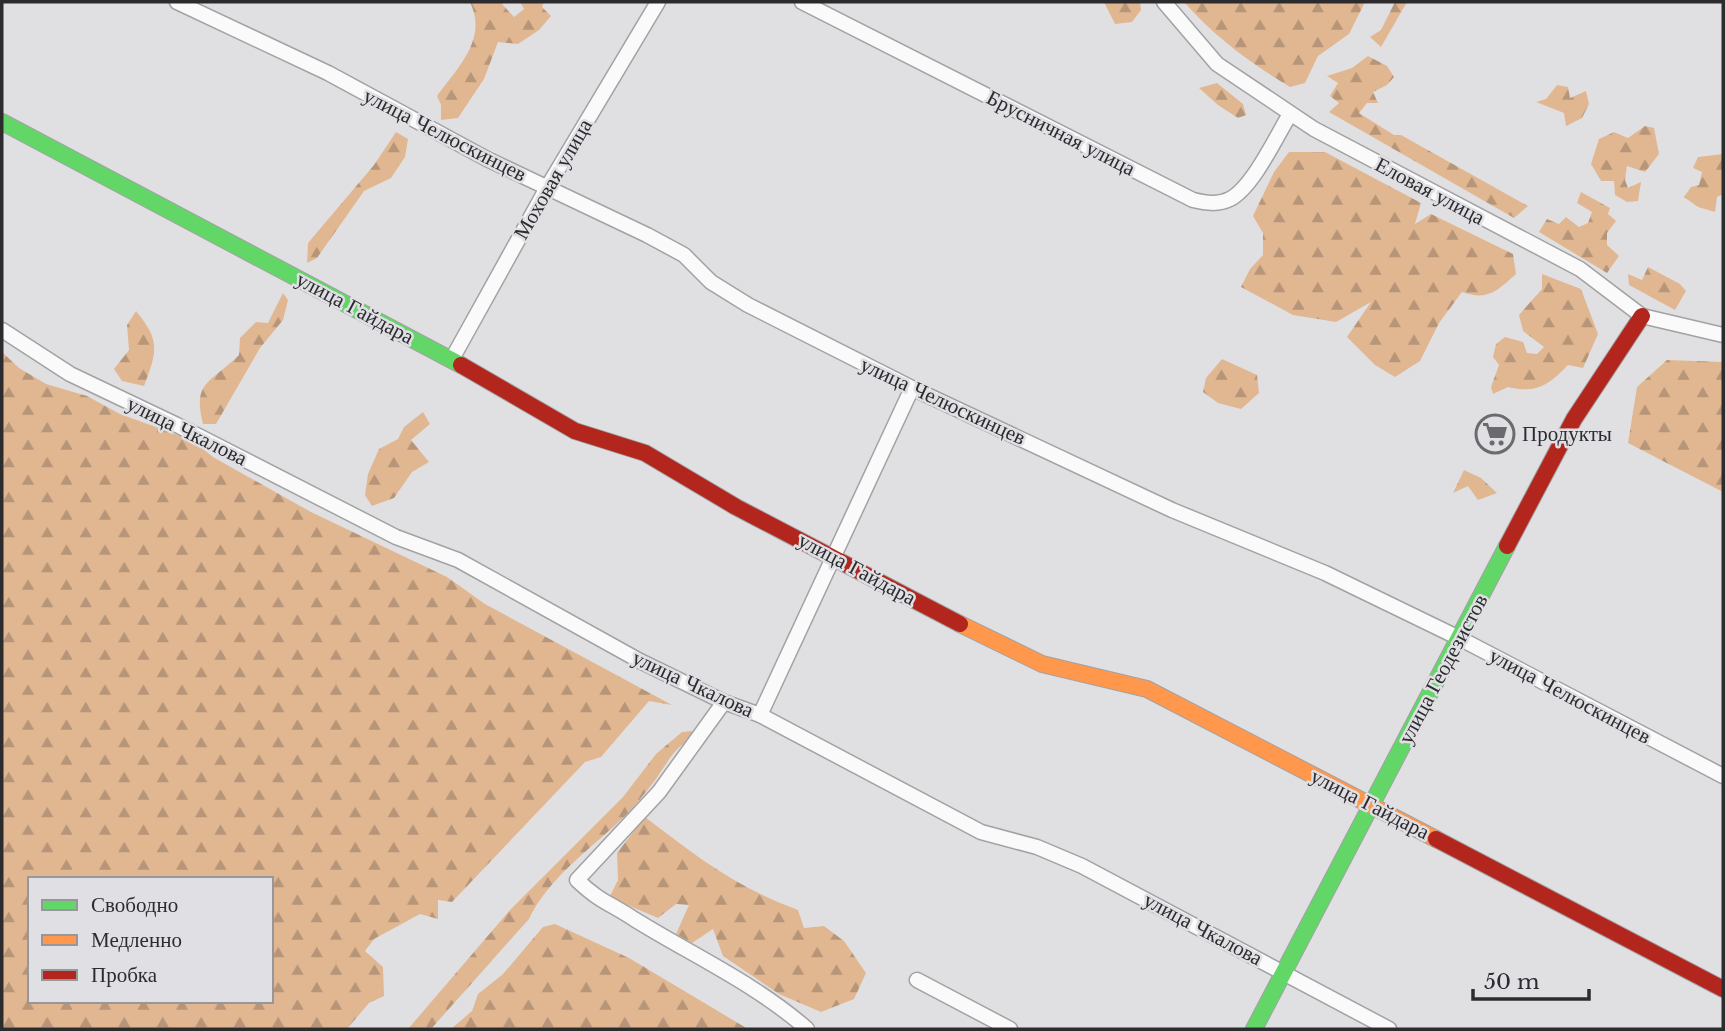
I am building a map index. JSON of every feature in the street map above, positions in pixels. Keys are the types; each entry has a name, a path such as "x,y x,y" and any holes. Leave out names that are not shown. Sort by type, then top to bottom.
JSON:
{"street":[{"name":"улица Челюскинцев","path":"177,2 328,74 487,159 548,186 684,256 711,282 748,305 912,388 1172,510 1325,573 1459,638 1723,776"},
{"name":"Моховая улица","path":"452,359 548,186 658,2"},
{"name":"Брусничная улица","path":"802,2 1194,200 1212,204 1230,199 1244,188 1290,114"},
{"name":"Еловая улица","path":"1164,2 1217,64 1290,114 1580,269 1642,316 1723,335"},
{"name":"улица Гайдара","path":"2,122 452,359 552,419 575,431 645,453 736,507 999,645 1042,664 1147,689 1723,989"},
{"name":"улица Геодезистов","path":"1254,1029 1574,419 1642,316"},
{"name":"улица Чкалова","path":"2,330 70,374 177,425 396,537 458,560 640,661 724,702 760,715 981,832 1037,847 1082,866 1389,1029"},
{"path":"760,715 912,388"},
{"path":"724,702 659,792 577,880 598,901 778,1004 807,1029"},
{"path":"917,980 1010,1029"}],"green space":[{"path":"470,2 504,2 502,4 514,17 524,9 520,2 544,2 542,7 551,16 539,30 518,44 498,42 484,79 458,118 441,120 441,105 437,96 461,63 473,40 475,15"},
{"path":"1104,2 1140,2 1141,10 1132,22 1115,24"},
{"path":"1184,2 1365,2 1349,34 1318,56 1305,83 1290,87 1234,49"},
{"path":"1395,2 1407,2 1381,47 1370,37 1381,30"},
{"path":"1368,56 1387,66 1394,77 1387,85 1373,92 1378,103 1367,103 1359,113 1394,135 1401,135 1528,206 1514,218 1329,112 1339,103 1330,96 1338,83 1327,76 1352,68"},
{"path":"1217,83 1243,104 1246,115 1238,118 1199,88"},
{"path":"1557,85 1568,87 1570,98 1586,91 1589,104 1582,118 1566,126 1564,113 1536,102 1546,99"},
{"path":"1645,126 1654,128 1659,154 1645,172 1627,166 1625,180 1628,188 1641,182 1638,201 1627,202 1615,195 1614,181 1601,181 1591,164 1599,139 1614,132 1628,138"},
{"path":"396,132 408,139 405,157 391,178 364,191 317,258 307,263 308,243 374,165"},
{"path":"1289,152 1325,152 1421,203 1415,224 1431,214 1513,254 1516,274 1486,295 1462,292 1439,323 1420,361 1395,377 1375,365 1347,337 1371,302 1336,322 1293,315 1241,287 1250,269 1263,255 1263,233 1253,216 1274,172"},
{"path":"1723,154 1723,194 1717,197 1715,212 1698,207 1684,197 1691,187 1699,185 1702,172 1693,168 1698,157"},
{"path":"1581,192 1610,208 1608,214 1616,221 1607,233 1607,245 1619,256 1607,273 1539,232 1547,219 1559,224 1566,217 1579,227 1588,223 1592,212 1577,203"},
{"path":"1648,267 1680,284 1686,291 1675,310 1629,285 1628,274 1642,280"},
{"path":"1542,274 1581,289 1598,334 1583,368 1568,365 1555,378 1541,386 1527,389 1508,387 1493,394 1491,387 1499,365 1493,357 1496,344 1505,337 1523,342 1527,353 1537,354 1544,347 1523,331 1519,315 1542,289"},
{"path":"283,293 288,300 283,320 260,348 216,424 203,424 200,399 206,384 239,355 240,338 256,322 268,323"},
{"path":"136,311 150,331 154,347 152,364 144,386 122,381 114,369 129,350 127,325"},
{"path":"2,352 19,368 46,384 87,396 120,414 192,440 213,457 311,512 447,577 485,604 672,705 649,701 601,757 585,762 452,902 438,900 438,919 420,914 374,939 365,951 383,967 384,996 369,1003 347,1029 2,1029"},
{"path":"1222,359 1257,375 1259,393 1241,409 1218,403 1203,392 1206,378"},
{"path":"1667,360 1723,362 1723,492 1628,443 1637,387"},
{"path":"423,412 430,424 411,440 429,462 412,472 394,498 372,506 365,495 368,474 379,449 398,439 404,427"},
{"path":"1464,470 1481,478 1497,493 1478,500 1468,486 1453,493"},
{"path":"692,731 691,739 674,753 625,816 559,877 537,904 529,919 431,1029 408,1029 510,910 623,797 656,754 682,732"},
{"path":"645,817 736,881 798,910 804,928 824,926 844,941 866,973 854,999 821,1012 779,994 723,956 713,929 692,943 676,934 689,905 676,904 658,918 625,904 603,910 618,880 617,853"},
{"path":"555,924 629,958 748,1029 451,1029 472,1011 478,994 503,974 543,927"}],"traffic: fast":[{"path":"2,122 461,365"},
{"path":"1254,1029 1507,546"}],"traffic: slow":[{"path":"960,624 1042,664 1147,689 1436,839"}],"traffic: jam":[{"path":"1507,546 1574,419 1642,316"},
{"path":"461,365 575,431 645,453 736,507 960,624"},
{"path":"1436,839 1723,989"}],"place":[{"name":"Продукты","path":"1495,434"}]}
